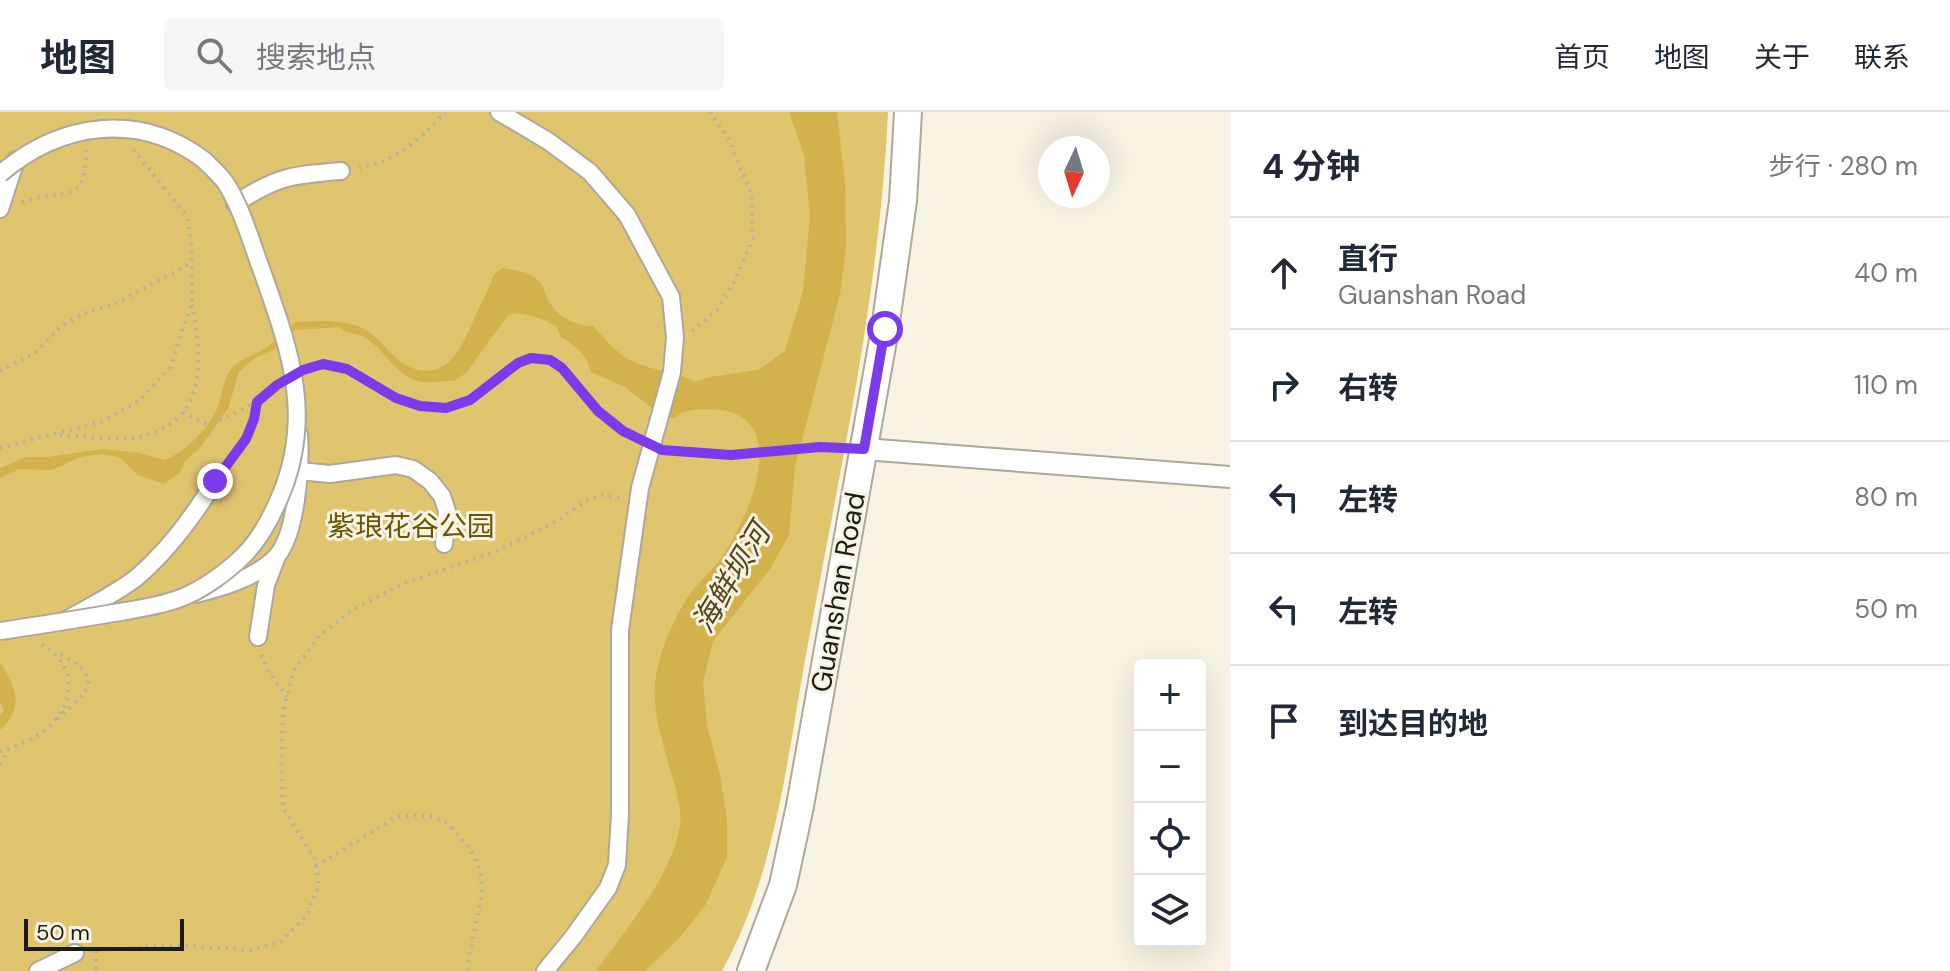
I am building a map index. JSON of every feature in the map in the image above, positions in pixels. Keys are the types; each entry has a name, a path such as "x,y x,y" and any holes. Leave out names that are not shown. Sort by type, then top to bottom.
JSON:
{"street":[{"path":"499,112 548,141 590,172 627,215 671,297 675,337 672,372 638,502 620,630 617,865 608,888 545,971"},
{"name":"Guanshan Road","path":"751,971 783,885 800,806 864,449 903,201 908,112"},
{"path":"0,174 16,160 73,129 121,120 145,123 168,131 189,145 224,181 288,350 298,417 299,471 291,527 266,585 258,637"},
{"path":"0,209 16,160"},
{"path":"235,204 274,181 294,175 341,171"},
{"path":"181,598 243,556 269,524 296,449 298,417"},
{"path":"864,449 1230,477"},
{"path":"299,471 330,474 396,465 413,469 430,481 442,496 447,511 444,544"},
{"path":"64,621 135,578 170,545 215,481"},
{"path":"0,631 154,606 253,575 277,558"},
{"path":"38,971 75,953"}],"path":[{"path":"341,171 372,166 397,155 425,134 445,112"},
{"path":"675,337 694,330 717,310 734,282 753,238 751,193 728,138 710,112"},
{"path":"54,435 142,437 173,424 190,403 197,380 199,342 192,301 187,216 130,146 121,120"},
{"path":"19,203 42,196 68,195 80,187 86,173 88,143"},
{"path":"0,371 36,352 61,326 89,311 115,304 191,263"},
{"path":"0,448 103,421 140,400 170,368 192,301"},
{"path":"303,370 323,364 347,369 396,398 420,406 446,408 470,400 518,363 531,358 550,360 562,368 598,411 623,431 662,450 693,454 758,454 820,447 864,449"},
{"path":"183,412 206,424 221,420 257,402 290,377"},
{"path":"215,481 246,439 257,402"},
{"path":"75,953 168,945 251,950 282,941 306,916 319,886 315,859 283,808 281,767 283,712 293,672 318,637 351,611 402,584 493,553 555,522 589,499 604,495 638,502"},
{"path":"258,637 260,653 269,672 287,697"},
{"path":"0,752 45,730 81,697 88,685 88,673 83,667 32,640"},
{"path":"45,730 61,711 69,695 70,678 55,652"},
{"path":"0,764 10,747"},
{"path":"316,866 396,817 434,817 449,825 470,849 480,869 482,894 468,971"},
{"path":"96,951 96,971"}],"green space":[{"name":"紫琅花谷公园","path":"0,112 888,112 884,178 868,308 788,762 757,891 722,971 0,971"}],"water":[{"name":"海鲜坝河","path":"789,112 837,112 845,182 846,246 840,294 795,467 789,535 770,569 713,641 703,682 707,725 720,775 727,820 727,857 706,904 681,936 645,971 596,971 658,883 675,844 680,809 656,713 657,670 664,644 684,603 730,545 751,500 759,453 755,432 743,418 708,409 690,410 674,418 661,415 625,387 591,372 584,355 561,337 556,326 534,317 509,314 466,373 454,381 413,379 397,369 370,341 339,327 295,330 273,350 255,358 239,372 228,409 199,449 185,461 180,473 164,484 138,475 119,457 101,454 80,457 52,470 19,469 0,478 0,468 26,457 102,449 139,453 165,460 193,441 206,427 218,407 227,376 234,366 266,348 295,322 333,321 360,327 404,364 423,371 434,370 444,366 459,350 494,274 502,268 534,277 558,313 574,323 593,326 608,343 633,362 696,382 709,377 758,370 785,351 803,291 810,216 804,155"},
{"path":"0,662 14,689 15,705 13,714 0,730 0,715 4,710 0,702"}],"route":[{"path":"215,481 246,439 257,402 277,385 303,370 323,364 347,369 396,398 420,406 446,408 470,400 518,363 531,358 550,360 562,368 598,411 623,431 662,450 731,455 820,447 864,449 885,329"}]}
